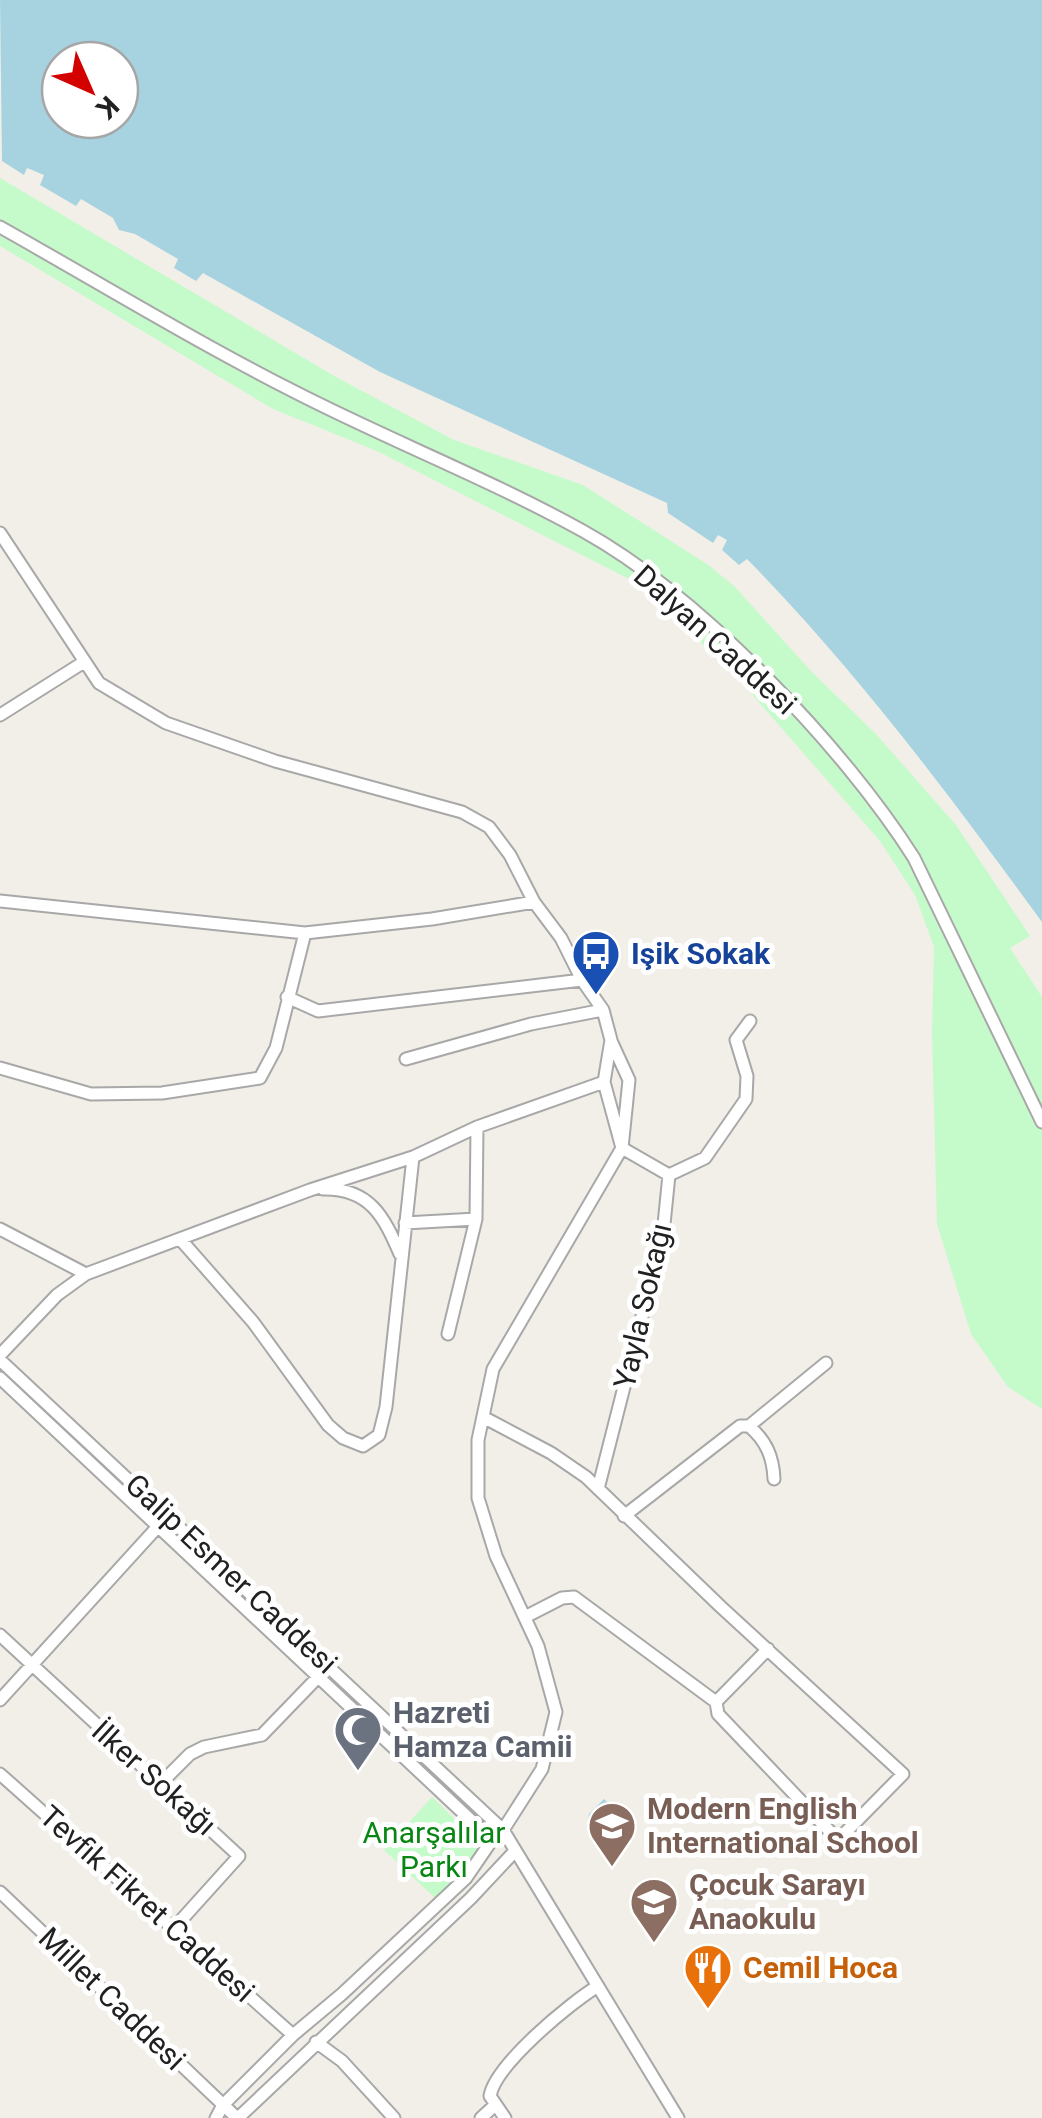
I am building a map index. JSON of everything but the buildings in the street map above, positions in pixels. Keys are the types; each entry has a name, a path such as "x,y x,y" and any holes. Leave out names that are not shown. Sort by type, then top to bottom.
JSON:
{"street":[{"name":"Dalyan Caddesi","path":"0,226 295,392 584,532 685,605 811,726 892,824 914,858 1042,1122"},
{"path":"0,533 99,683 166,723 275,761 462,812 488,828 510,854 534,902 603,1010 628,1080 622,1148 493,1369 478,1440 478,1498 496,1556 538,1646 556,1712 542,1769 504,1830 492,1840 466,1878 293,2035 223,2105 216,2118"},
{"path":"0,715 84,662"},
{"path":"0,902 305,933 432,919 534,902"},
{"path":"0,1068 91,1094 162,1093 260,1078 276,1048 305,933"},
{"path":"287,997 318,1010 582,980"},
{"path":"406,1059 531,1024 603,1010"},
{"path":"611,1040 604,1082 622,1148 669,1175 705,1158 746,1099 747,1076 736,1040 750,1021"},
{"path":"0,1357 57,1294 86,1274 310,1190 413,1157 477,1127 604,1082"},
{"path":"448,1334 476,1219 477,1127"},
{"path":"180,1240 253,1322 328,1425 343,1438 364,1446 379,1434 386,1407 413,1157"},
{"name":"Yayla Sokağı","path":"598,1489 663,1234 669,1175"},
{"path":"310,1190 334,1189 368,1202 384,1218 400,1254"},
{"path":"405,1223 476,1219"},
{"path":"0,1229 86,1274"},
{"name":"Galip Esmer Caddesi","path":"0,1357 504,1830 678,2118"},
{"path":"624,1516 716,1442 740,1426 749,1426 826,1363"},
{"path":"0,1378 492,1840"},
{"path":"483,1417 551,1453 586,1477 903,1774 838,1840 718,1714 716,1702 574,1598 562,1598 525,1617"},
{"path":"749,1426 773,1458 774,1479"},
{"path":"0,1700 168,1514"},
{"name":"İlker Sokağı","path":"0,1635 239,1856 175,1927"},
{"path":"716,1702 768,1650"},
{"path":"160,1784 190,1754 204,1747 262,1735 318,1677"},
{"name":"Tevfik Fikret Caddesi","path":"0,1774 293,2035"},
{"path":"238,2118 472,1898 515,1851"},
{"name":"Millet Caddesi","path":"0,1892 238,2118"},
{"path":"505,2118 490,2096 504,2069 568,2007 598,1986"},
{"path":"316,2042 342,2061 394,2118"},
{"path":"481,2118 494,2106"}],"green space":[{"path":"0,178 336,377 454,440 583,485 710,566 735,587 812,672 876,734 956,825 1030,936 1010,948 1042,997 1042,1409 1008,1387 971,1334 937,1224 934,947 915,895 880,841 730,669 635,582 377,451 273,409 0,246"},
{"name":"Anarşalılar Parkı","path":"432,1797 481,1844 469,1865 436,1899 384,1850"}],"water":[{"path":"0,0 1042,0 1042,922 937,781 827,645 747,559 739,565 722,550 727,540 718,535 713,543 668,513 667,503 380,372 203,273 196,281 174,268 178,259 135,234 119,230 113,218 81,199 76,206 40,185 44,175 27,168 24,175 2,161"},
{"path":"604,1799 615,1810 596,1829 588,1820 589,1814"}],"place":[{"name":"Işik Sokak","path":"596,996"},
{"name":"Hazreti Hamza Camii","path":"358,1772"},
{"name":"Modern English International School","path":"612,1868"},
{"name":"Çocuk Sarayı Anaokulu","path":"654,1944"},
{"name":"Cemil Hoca","path":"708,2010"}]}
